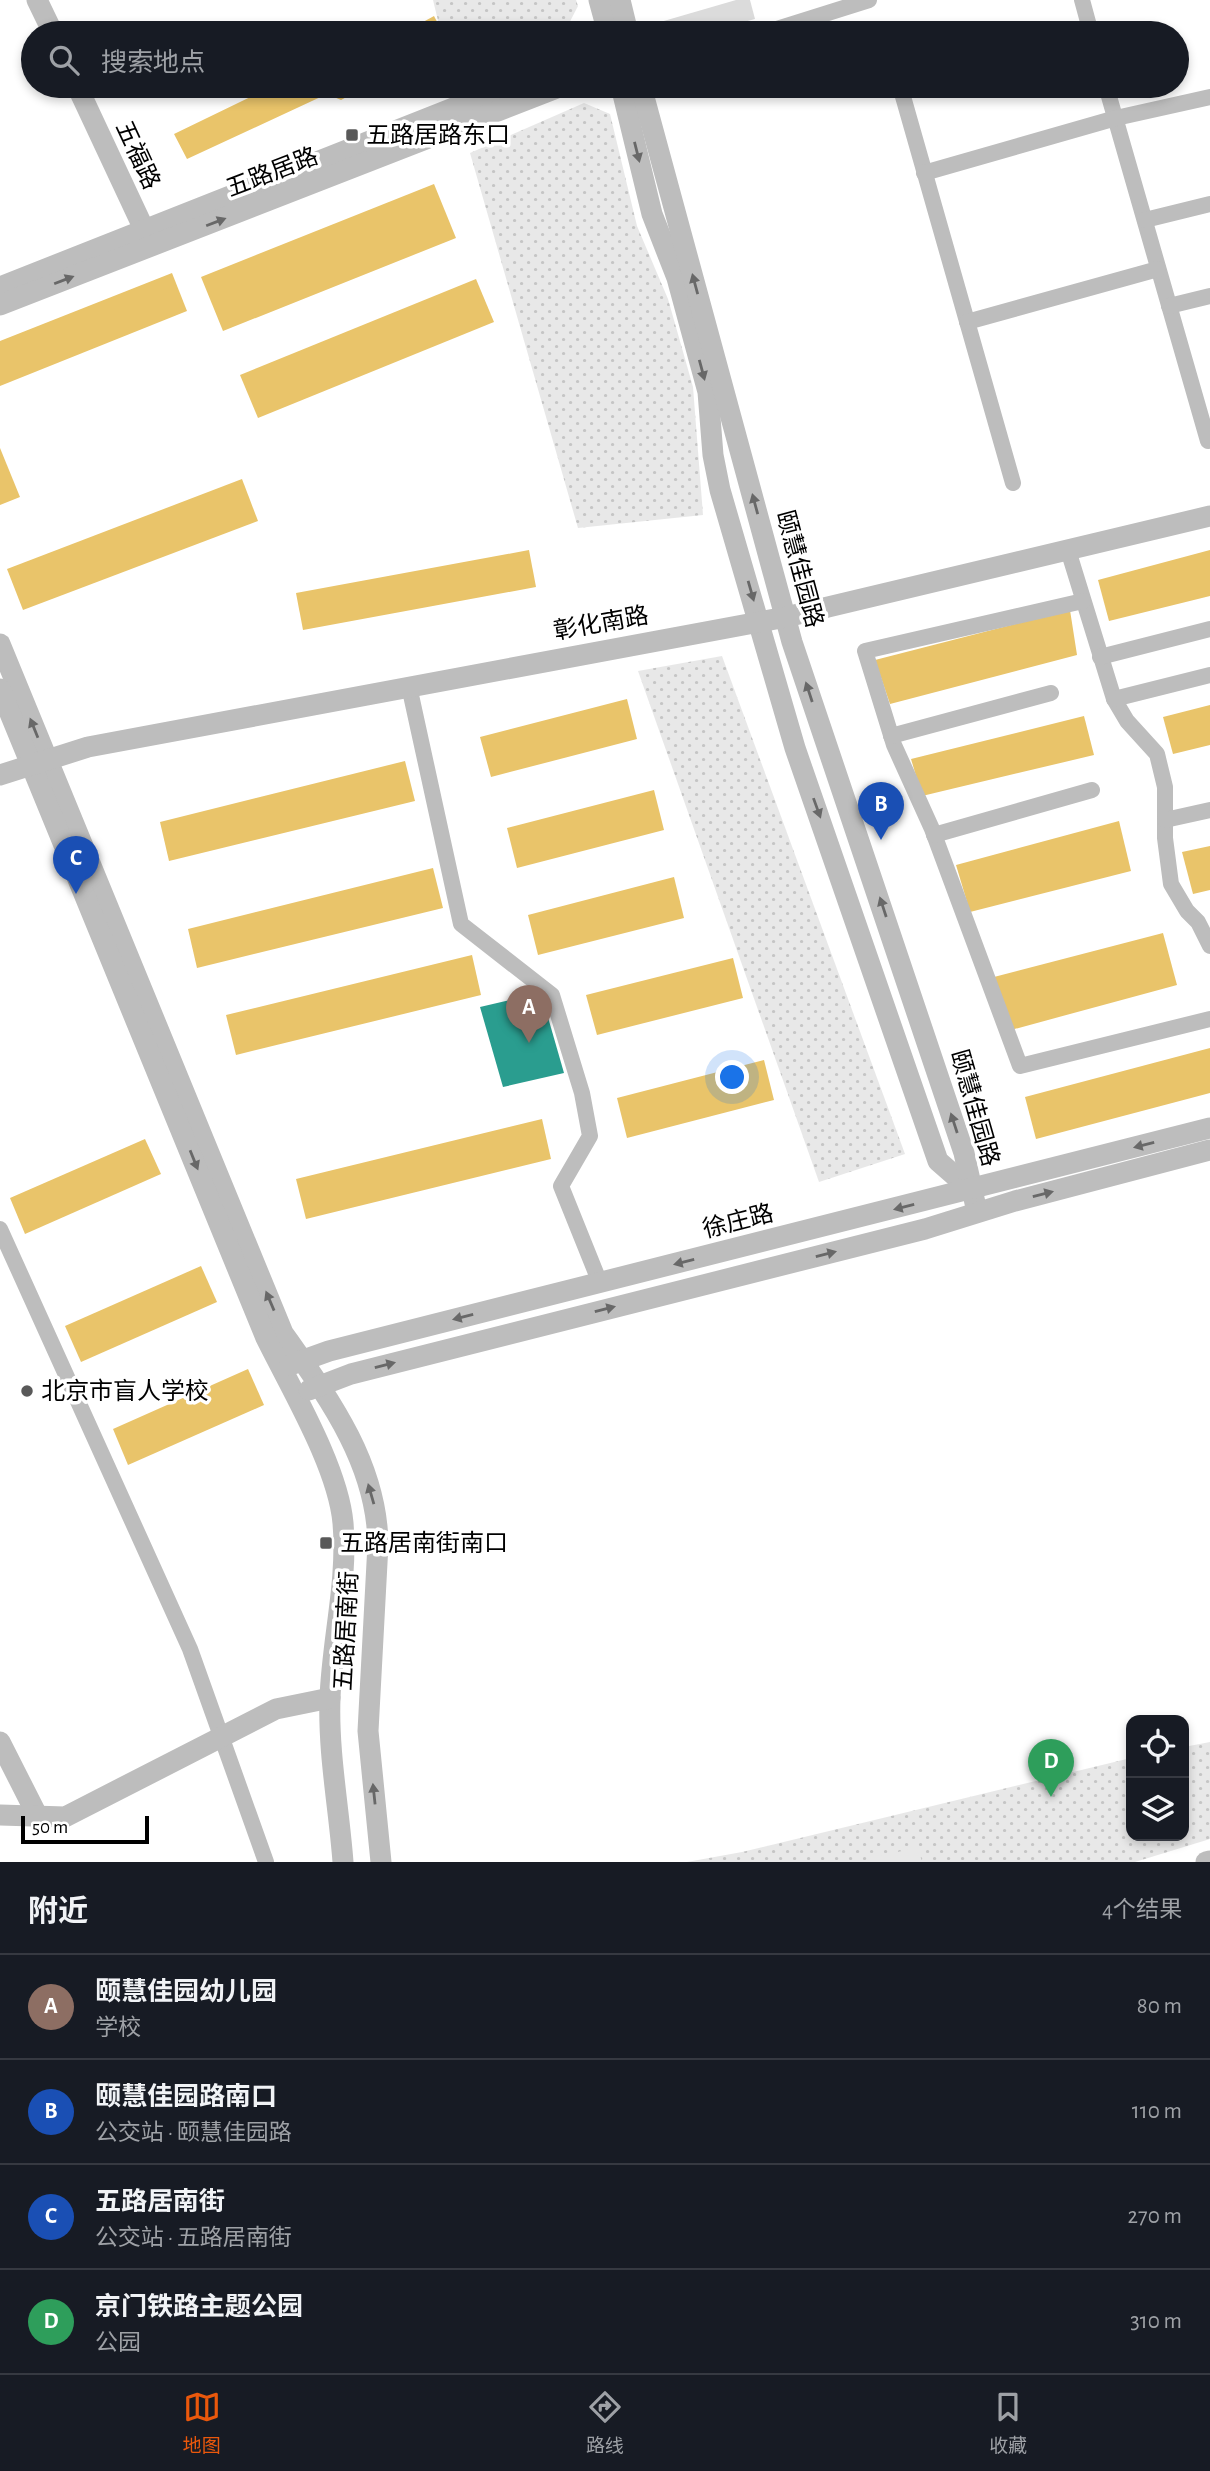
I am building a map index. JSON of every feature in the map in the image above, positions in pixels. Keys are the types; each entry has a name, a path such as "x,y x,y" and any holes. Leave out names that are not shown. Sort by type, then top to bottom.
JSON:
{"street":[{"path":"37,0 47,21"},
{"path":"599,0 605,21"},
{"path":"620,0 625,21"},
{"path":"802,21 869,0"},
{"path":"1082,0 1088,21"},
{"path":"924,173 1116,118 1210,97"},
{"name":"五福路","path":"83,98 148,239"},
{"name":"五路居路","path":"0,304 481,98"},
{"name":"五路居路","path":"0,287 148,239 530,98"},
{"name":"颐慧佳园路","path":"624,98 652,214 677,278 708,392 713,455 720,490 795,748 938,1161 970,1189"},
{"name":"颐慧佳园路","path":"644,98 786,617 964,1153 970,1189"},
{"path":"903,98 1013,483"},
{"path":"1110,98 1208,442"},
{"path":"1145,220 1210,204"},
{"path":"967,321 1158,268"},
{"path":"1169,306 1210,296"},
{"name":"彰化南路","path":"0,775 46,758 88,747 786,617 1210,516"},
{"path":"1068,550 1114,699 1127,721 1157,754 1165,787 1171,884 1187,911 1198,922 1210,946"},
{"path":"1083,601 865,652 891,736 934,835 1020,1066 1210,1019"},
{"path":"1100,657 1210,629"},
{"name":"五路居南街","path":"0,644 283,1333 344,1421 372,1493 377,1520 368,1731 381,1862"},
{"path":"1114,699 1210,675"},
{"path":"409,686 461,924 552,995 582,1093 590,1136 561,1186 600,1283"},
{"name":"五路居南街","path":"0,689 281,1368 332,1482 343,1522 342,1566 330,1698 344,1862"},
{"path":"891,736 1051,693"},
{"path":"934,835 1092,790"},
{"path":"1165,820 1210,810"},
{"name":"徐庄路","path":"281,1368 302,1360 600,1283 1210,1128"},
{"path":"294,1395 351,1374 925,1228 1210,1150"},
{"path":"970,1189 977,1212"},
{"path":"0,1229 190,1649 266,1862"},
{"path":"0,1815 65,1817 276,1709 330,1698"},
{"path":"0,1742 37,1815"}],"shaded area":[{"path":"433,0 576,0 578,6 570,21 438,21"},
{"path":"584,103 610,114 637,226 668,299 693,387 703,515 578,528 470,153"},
{"path":"722,656 905,1154 819,1182 638,671"},
{"path":"1210,1742 1210,1839 1135,1862 687,1862 742,1852 1126,1759 1126,1841 1189,1841 1189,1746"},
{"path":"918,1847 922,1862 857,1862"}],"building: 住宅":[{"path":"248,98 318,98 187,159 174,134"},
{"path":"434,184 456,238 223,331 201,277"},
{"path":"172,273 187,311 0,386 0,341"},
{"path":"476,279 494,322 258,418 240,375"},
{"path":"0,448 20,497 0,505"},
{"path":"242,479 258,521 23,610 7,569"},
{"path":"529,550 536,587 303,630 296,593"},
{"path":"1210,550 1210,596 1109,621 1098,580"},
{"path":"1070,610 1077,655 890,704 875,660"},
{"path":"627,699 637,739 491,777 480,737"},
{"path":"1210,705 1210,745 1173,754 1163,717"},
{"path":"1084,716 1094,755 922,796 911,759"},
{"path":"405,761 415,801 169,861 160,822"},
{"path":"654,790 664,830 517,868 507,828"},
{"path":"1119,821 1131,871 970,912 956,865"},
{"path":"1210,846 1210,890 1193,894 1182,852"},
{"path":"433,868 443,908 197,968 188,929"},
{"path":"674,877 684,918 538,955 528,915"},
{"path":"1163,933 1177,985 1011,1030 994,977"},
{"path":"472,955 481,995 236,1055 226,1015"},
{"path":"733,958 743,998 597,1035 586,995"},
{"path":"1210,1048 1210,1093 1036,1139 1025,1097"},
{"path":"764,1060 774,1100 627,1138 617,1098"},
{"path":"542,1119 551,1159 306,1219 296,1179"},
{"path":"145,1139 161,1174 25,1234 10,1198"},
{"path":"201,1266 217,1302 81,1362 65,1326"},
{"path":"248,1369 264,1405 128,1465 113,1429"}],"building: 学校":[{"path":"541,993 564,1073 503,1087 480,1007"}],"building: 其他":[{"path":"736,0 750,0 755,19 748,21 664,21"}],"place":[{"name":"五路居路东口","path":"352,135"},
{"name":"颐慧佳园路南口","path":"881,840"},
{"name":"五路居南街","path":"76,894"},
{"name":"颐慧佳园幼儿园","path":"529,1043"},
{"name":"北京市盲人学校","path":"27,1391"},
{"name":"五路居南街南口","path":"326,1543"},
{"name":"京门铁路主题公园","path":"1051,1797"}]}
